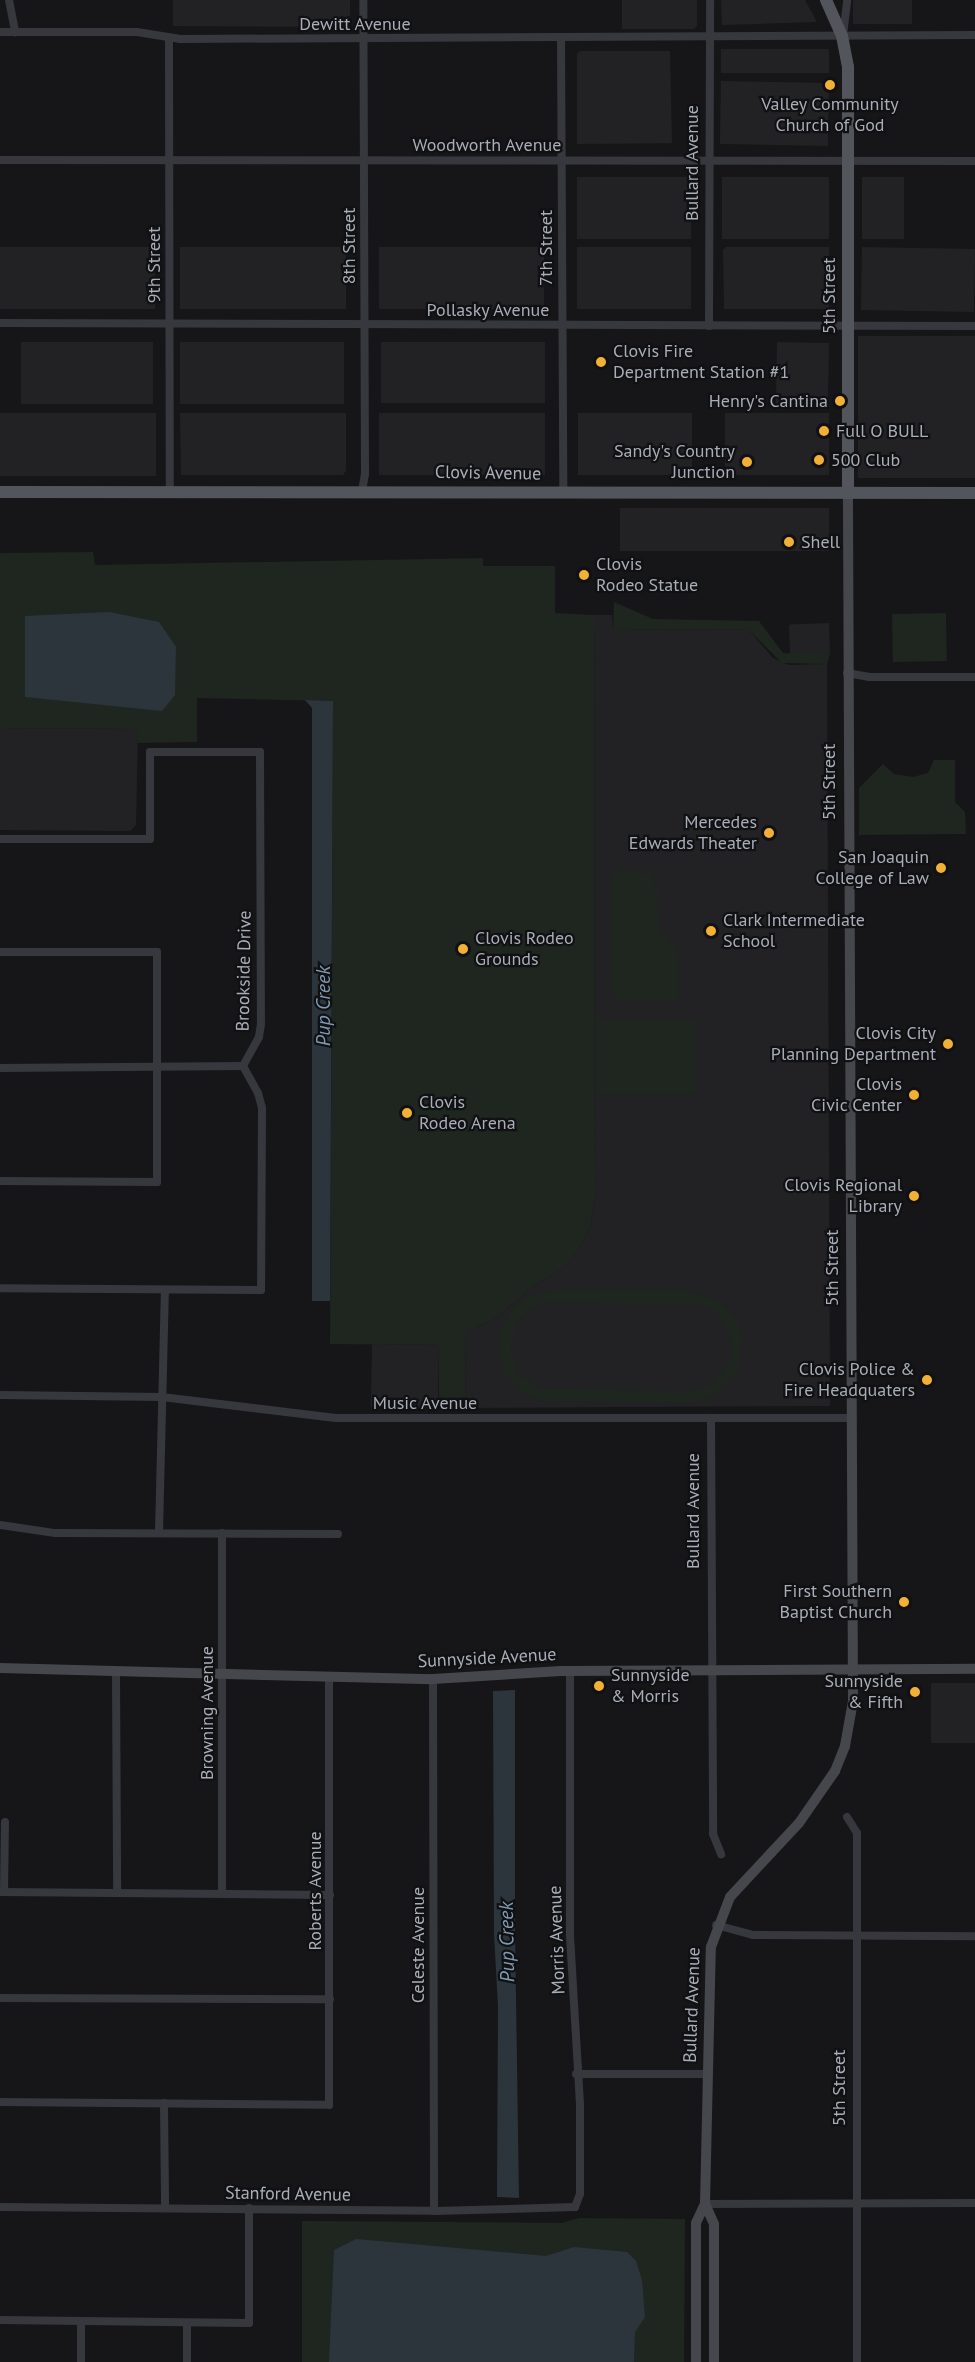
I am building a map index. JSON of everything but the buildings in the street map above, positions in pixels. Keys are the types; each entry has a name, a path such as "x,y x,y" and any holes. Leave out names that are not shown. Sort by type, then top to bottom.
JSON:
{"main road":[{"path":"826,0 842,36"},
{"name":"5th Street","path":"842,36 848,67 847,673 853,1673"},
{"name":"Clovis Avenue","path":"0,492 975,493"},
{"name":"Sunnyside Avenue","path":"0,1668 222,1676 433,1678 570,1671 853,1673 975,1669"},
{"name":"Bullard Avenue","path":"696,2362 696,2223 705,2204 708,1975 716,1925 742,1881 799,1823 835,1771 850,1723 853,1673"},
{"name":"Bullard Avenue","path":"705,2204 714,2224 714,2362"}],"street":[{"path":"9,0 15,32"},
{"name":"8th Street","path":"362,491 365,474 363,0"},
{"name":"Bullard Avenue","path":"709,326 710,0"},
{"name":"5th Street","path":"842,36 847,0"},
{"name":"Dewitt Avenue","path":"1,32 137,32 169,39 710,39 975,35"},
{"name":"9th Street","path":"169,39 170,491"},
{"name":"7th Street","path":"561,39 563,492"},
{"name":"Woodworth Avenue","path":"0,160 975,161"},
{"name":"Pollasky Avenue","path":"0,323 975,326"},
{"path":"847,673 870,677 975,677"},
{"name":"Brookside Drive","path":"0,839 150,839 150,752 260,752 261,1024 259,1037 243,1066"},
{"path":"0,952 157,952 157,1182 0,1181"},
{"path":"0,1068 243,1066 258,1093 262,1108 261,1290 0,1288"},
{"path":"159,1532 165,1290"},
{"name":"Music Avenue","path":"0,1395 162,1397 336,1418 852,1418"},
{"name":"Bullard Avenue","path":"711,1418 713,1834 721,1854"},
{"path":"0,1525 55,1533 338,1534"},
{"name":"Browning Avenue","path":"222,1533 222,1893"},
{"name":"Morris Avenue","path":"570,1671 570,1936 576,2074 580,2104 580,2194 575,2207"},
{"path":"116,1672 117,1892"},
{"name":"Roberts Avenue","path":"164,2103 329,2105 329,1677"},
{"name":"Celeste Avenue","path":"433,1678 434,2211"},
{"name":"5th Street","path":"847,1817 857,1833 857,2362"},
{"path":"5,1822 2,1892 330,1894"},
{"path":"716,1925 753,1935 975,1936"},
{"path":"0,1998 330,1999"},
{"path":"576,2074 708,2074"},
{"path":"0,2102 164,2103 165,2207"},
{"path":"705,2204 975,2203"},
{"name":"Stanford Avenue","path":"0,2207 434,2211 575,2207"},
{"path":"0,2320 249,2323 249,2208"},
{"path":"81,2321 81,2362"},
{"path":"187,2323 187,2362"}],"shaded area":[{"path":"173,0 350,0 350,18 345,27 173,26"},
{"path":"622,0 697,0 697,26 694,29 622,29"},
{"path":"721,0 805,0 817,22 722,25"},
{"path":"853,0 912,0 912,24 853,24"},
{"path":"721,49 829,49 829,73 721,73"},
{"path":"580,51 670,51 672,143 692,143 577,144 577,54"},
{"path":"721,81 829,83 828,146 720,144"},
{"path":"577,177 691,177 691,239 577,239"},
{"path":"722,177 829,177 829,239 722,239"},
{"path":"862,177 904,177 904,239 862,239"},
{"path":"0,247 155,247 155,309 0,309"},
{"path":"180,247 346,247 346,309 180,309"},
{"path":"379,247 544,247 544,309 379,309"},
{"path":"577,247 691,247 691,309 577,309"},
{"path":"726,247 829,247 829,309 724,309 723,250"},
{"path":"862,247 975,249 974,312 861,310"},
{"path":"858,336 975,336 975,478 858,478"},
{"path":"21,342 153,342 153,404 21,404"},
{"path":"180,342 344,342 344,404 180,404"},
{"path":"381,342 545,342 545,403 381,403"},
{"path":"777,342 829,343 828,406 776,405"},
{"path":"0,413 156,413 156,476 0,476"},
{"path":"180,413 346,413 346,471 343,475 181,475"},
{"path":"379,413 545,413 545,475 379,475"},
{"path":"578,413 692,413 692,475 578,475"},
{"path":"725,413 829,413 829,475 725,475"},
{"path":"620,508 829,508 829,551 620,551"},
{"name":"Clovis Rodeo Grounds","path":"93,552 95,565 483,558 483,566 555,566 555,613 594,615 595,1197 590,1228 575,1255 559,1271 538,1283 493,1320 466,1332 465,1408 439,1408 439,1345 330,1344 333,701 197,698 197,742 138,743 137,729 0,728 0,553"},
{"path":"614,602 653,619 759,621 783,653 830,654 827,664 782,663 748,629 613,630"},
{"path":"946,613 947,661 893,662 892,614"},
{"name":"Clark Intermediate School","path":"594,615 612,615 613,630 748,629 773,658 789,665 827,664 830,1406 465,1408 466,1332 493,1320 538,1283 559,1271 575,1255 590,1228 595,1197"},
{"path":"829,623 830,654 790,655 789,624"},
{"path":"0,728 138,729 136,825 130,831 0,830"},
{"path":"934,760 955,760 955,802 965,812 966,834 859,835 859,788 883,764 894,774 913,777 928,773"},
{"path":"612,870 653,874 653,884 659,888 657,910 661,931 678,952 678,1000 621,1001 612,993"},
{"path":"596,1020 695,1020 695,1094 596,1094"},
{"path":"555,1290 688,1290 721,1302 738,1322 743,1339 737,1373 712,1397 687,1403 545,1402 521,1392 504,1372 498,1346 501,1329 515,1306 529,1296","holes":["548,1302 701,1305 714,1311 727,1327 732,1340 730,1361 714,1383 694,1391 540,1389 518,1373 510,1346 518,1320 534,1307"]},
{"path":"372,1344 439,1345 438,1408 371,1407"},
{"path":"931,1683 975,1683 975,1743 931,1743"},
{"path":"579,2218 685,2219 684,2362 302,2362 302,2221 562,2223"}],"water":[{"path":"109,612 159,622 176,647 175,695 162,711 25,697 25,616"},
{"name":"Pup Creek","path":"305,700 333,701 330,1301 312,1301 312,708"},
{"name":"Pup Creek","path":"515,1690 515,1928 519,2198 497,2197 498,2007 494,1934 493,1691"},
{"path":"356,2239 546,2256 574,2247 627,2252 636,2261 642,2280 645,2317 635,2332 634,2362 329,2362 334,2250"}],"place":[{"name":"Valley Community Church of God","path":"830,85"},
{"name":"Clovis Fire Department Station #1","path":"601,362"},
{"name":"Henry's Cantina","path":"840,401"},
{"name":"Full O BULL","path":"824,431"},
{"name":"500 Club","path":"819,460"},
{"name":"Sandy's Country Junction","path":"747,462"},
{"name":"Shell","path":"789,542"},
{"name":"Clovis Rodeo Statue","path":"584,575"},
{"name":"Mercedes Edwards Theater","path":"769,833"},
{"name":"San Joaquin College of Law","path":"941,868"},
{"name":"Clark Intermediate School","path":"711,931"},
{"name":"Clovis Rodeo Grounds","path":"463,949"},
{"name":"Clovis City Planning Department","path":"948,1044"},
{"name":"Clovis Civic Center","path":"914,1095"},
{"name":"Clovis Rodeo Arena","path":"407,1113"},
{"name":"Clovis Regional Library","path":"914,1196"},
{"name":"Clovis Police & Fire Headquaters","path":"927,1380"},
{"name":"First Southern Baptist Church","path":"904,1602"},
{"name":"Sunnyside & Morris","path":"599,1686"},
{"name":"Sunnyside & Fifth","path":"915,1692"}]}
